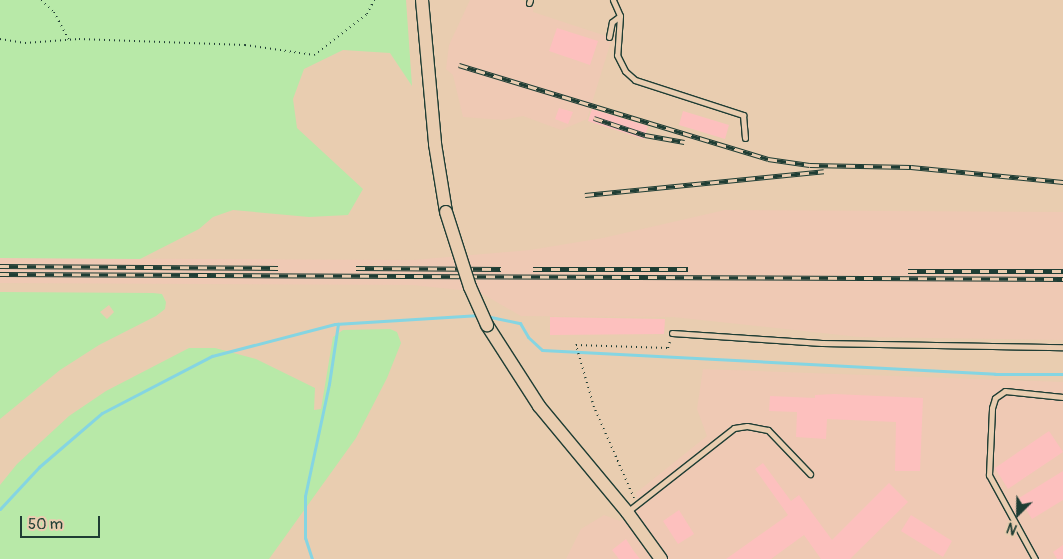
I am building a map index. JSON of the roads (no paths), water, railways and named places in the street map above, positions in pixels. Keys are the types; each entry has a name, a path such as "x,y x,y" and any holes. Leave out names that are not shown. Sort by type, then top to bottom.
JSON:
{"street":[{"path":"422,0 435,144 446,212 470,287 487,325 539,406 615,497 632,508 661,559"}],"lane":[{"path":"613,0 620,16 616,55 625,71 635,80 743,115 745,138"},
{"path":"609,37 612,22 620,16"},
{"path":"672,333 822,343 1063,347"},
{"path":"1035,559 990,475 993,402 998,394 1006,391 1063,397"},
{"path":"632,508 734,428 747,426 768,430 810,474"}],"waterway":[{"path":"0,509 39,467 102,413 212,356 335,324 480,315"},
{"path":"486,316 520,323 528,337 542,350 995,374 1063,374"},
{"path":"312,559 305,538 305,496 329,384 338,324"}],"railway":[{"path":"459,65 768,159 810,165 911,167 1063,182"},
{"path":"594,118 645,135 684,142"},
{"path":"585,195 824,171"},
{"path":"0,266 278,268"},
{"path":"356,268 501,269"},
{"path":"533,269 688,269"},
{"path":"908,271 1063,271"},
{"path":"0,274 1063,279"}]}
